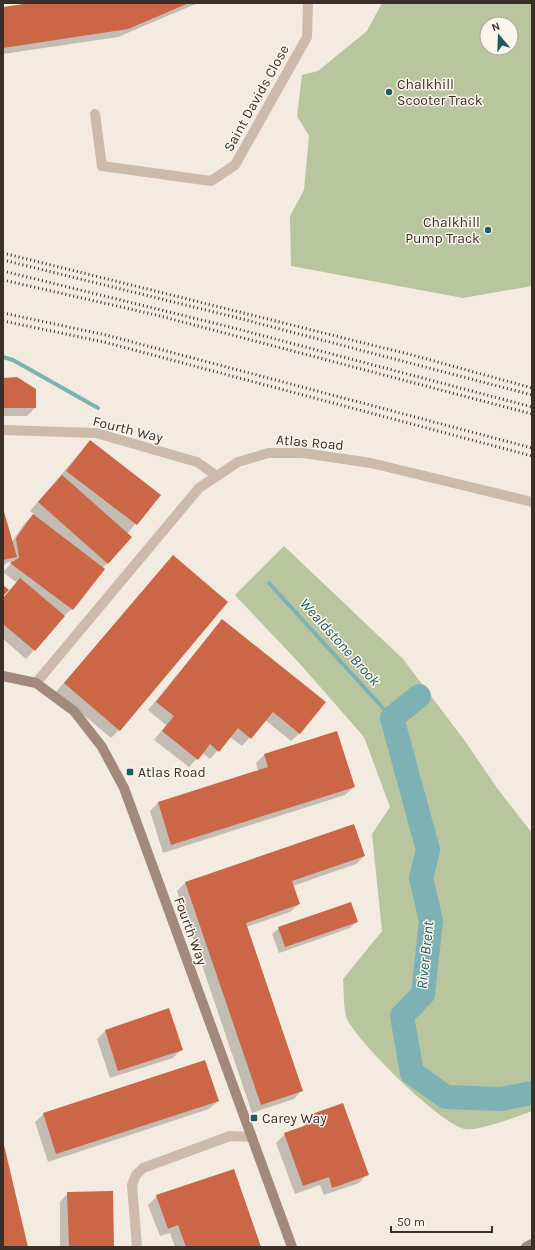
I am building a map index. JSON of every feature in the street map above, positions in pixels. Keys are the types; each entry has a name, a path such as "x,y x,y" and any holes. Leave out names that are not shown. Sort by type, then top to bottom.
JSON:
{"main road":[{"name":"Fourth Way","path":"3,676 36,683 74,711 102,747 124,788 292,1247"},
{"path":"526,1247 532,1244"}],"street":[{"name":"Saint Davids Close","path":"95,114 102,166 211,181 235,166 306,37 308,3"},
{"name":"Fourth Way","path":"3,430 96,433 197,462 217,476"},
{"name":"Atlas Road","path":"36,683 199,488 238,462 268,453 303,454 371,463 532,502"},
{"path":"137,1247 132,1185 136,1176 143,1168 230,1136 252,1137"}],"green space":[{"path":"382,3 532,3 532,286 463,298 291,266 290,216 304,190 309,136 297,116 302,75 318,71 367,31"},
{"path":"284,546 403,659 465,741 497,788 532,833 532,1111 479,1128 465,1129 453,1124 420,1099 384,1064 368,1047 346,1017 344,1007 343,979 382,931 372,834 390,807 364,737 301,665 235,595"}],"building":[{"path":"30,3 189,3 128,29 3,48 3,7"},
{"path":"17,377 36,389 36,408 3,408 3,378"},
{"path":"90,440 161,495 137,525 66,471"},
{"path":"62,475 132,537 108,564 38,502"},
{"path":"3,508 17,557 3,560"},
{"path":"33,514 105,569 73,610 10,563 19,558 16,538"},
{"path":"173,555 228,602 120,731 64,683"},
{"path":"20,578 65,616 35,651 3,624 3,598"},
{"path":"3,585 9,590 3,596"},
{"path":"222,619 326,702 300,734 273,712 251,739 238,728 219,752 210,744 198,760 162,731 174,716 156,702"},
{"path":"337,731 355,787 171,845 158,802 268,767 264,754"},
{"path":"354,824 365,856 292,881 300,904 246,923 303,1091 261,1105 185,882"},
{"path":"351,902 358,922 285,947 278,927"},
{"path":"169,1008 183,1050 118,1071 105,1030"},
{"path":"205,1060 219,1101 56,1154 43,1113"},
{"path":"343,1103 369,1175 332,1188 329,1177 303,1186 284,1133 315,1122 312,1114"},
{"path":"4,1145 28,1247 3,1247"},
{"path":"234,1169 261,1247 186,1247 178,1225 168,1229 156,1195"},
{"path":"113,1191 114,1247 69,1247 67,1192"}],"waterway":[{"name":"Wealdstone Brook","path":"3,357 13,360 98,408"},
{"name":"Wealdstone Brook","path":"269,583 392,718"},
{"name":"River Brent","path":"419,696 392,718 428,850 421,878 431,921 423,994 402,1016 412,1073 446,1097 501,1099 532,1093"}],"railway":[{"path":"3,253 416,356 532,388"},
{"path":"3,260 234,317 532,395"},
{"path":"3,271 230,327 532,407"},
{"path":"3,280 156,315 532,414"},
{"path":"3,313 106,335 532,448"},
{"path":"3,321 104,342 532,456"}],"place":[{"name":"Chalkhill Scooter Track","path":"389,92"},
{"name":"Chalkhill Pump Track","path":"488,230"},
{"name":"Atlas Road","path":"130,772"},
{"name":"Carey Way","path":"254,1118"}]}
